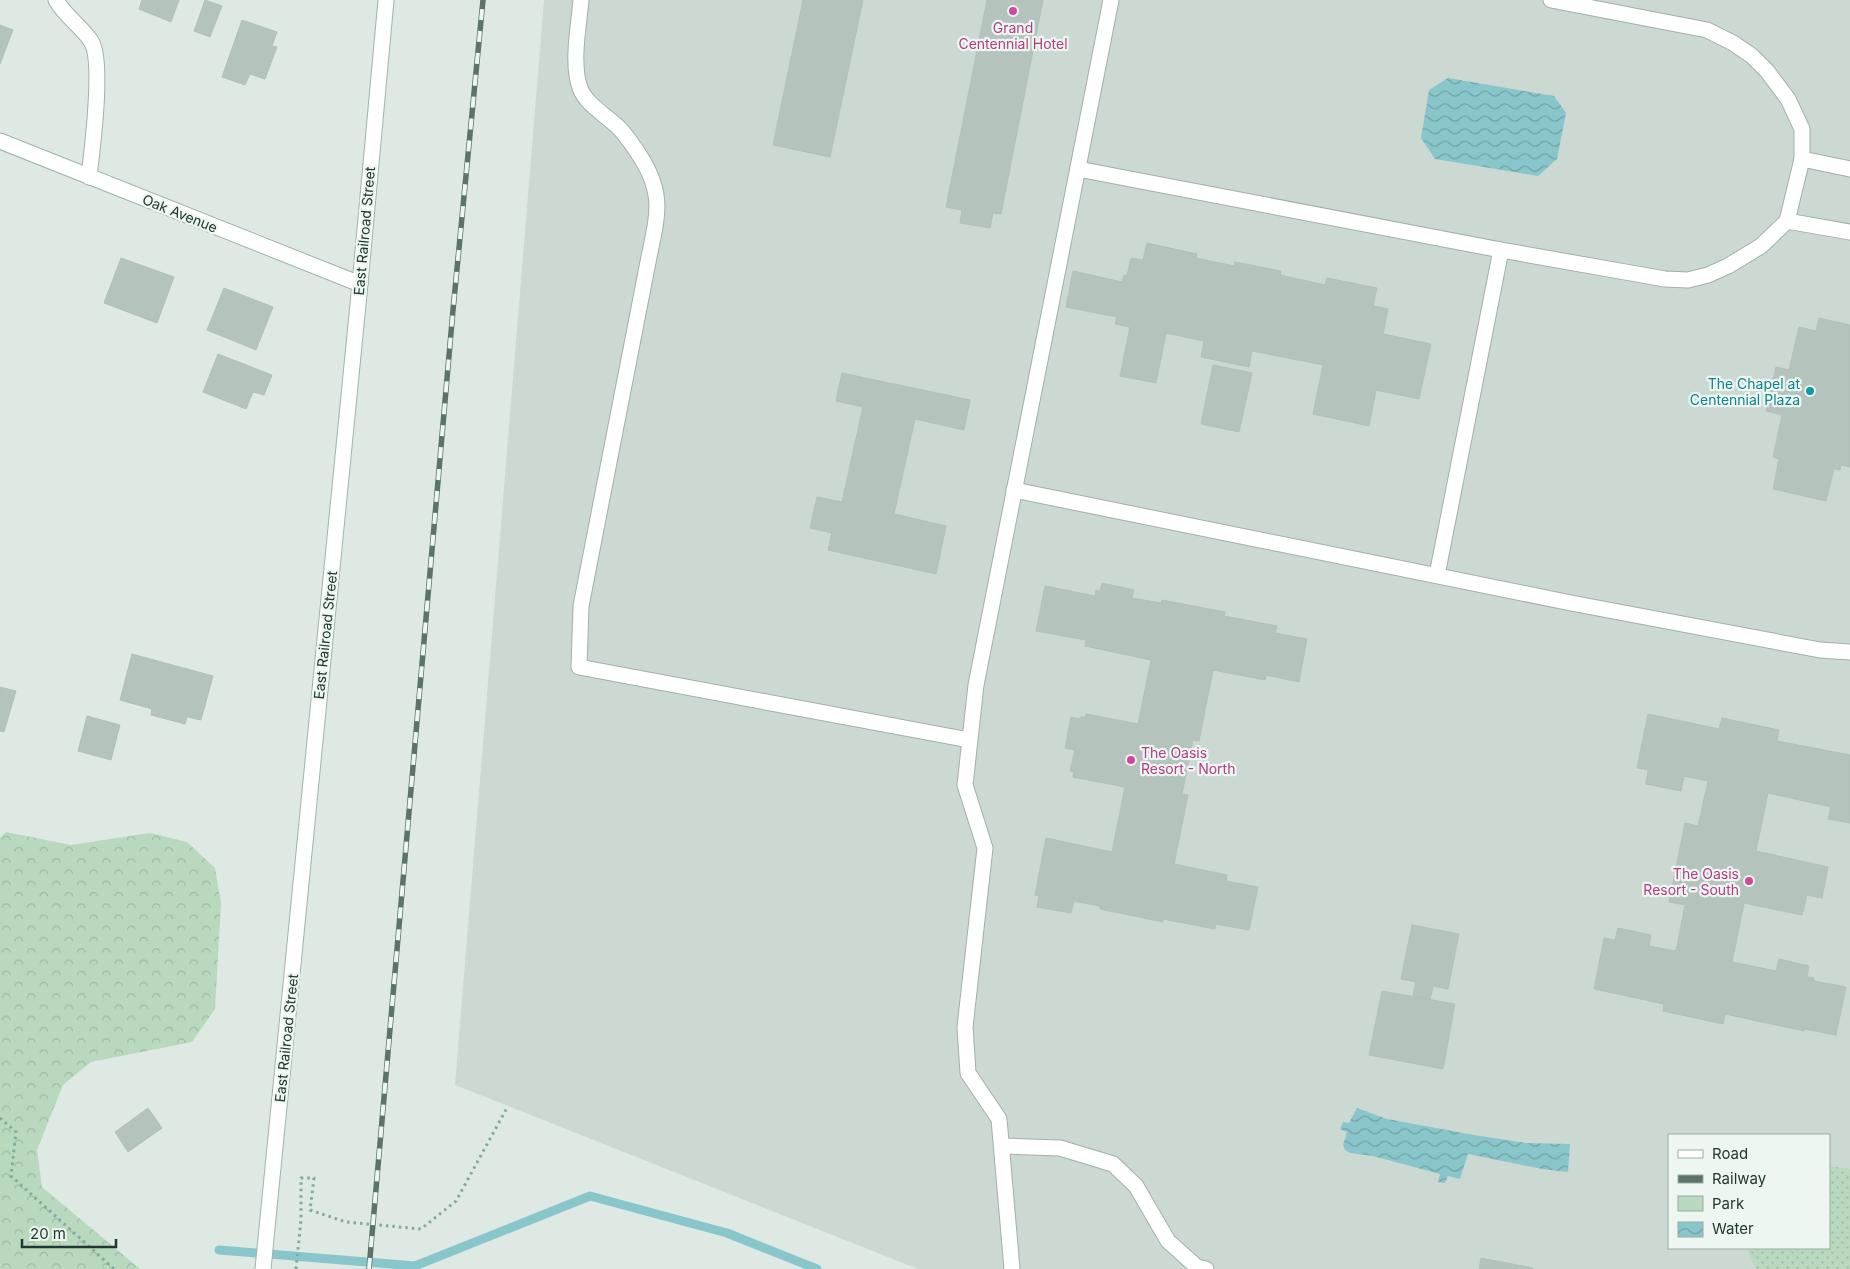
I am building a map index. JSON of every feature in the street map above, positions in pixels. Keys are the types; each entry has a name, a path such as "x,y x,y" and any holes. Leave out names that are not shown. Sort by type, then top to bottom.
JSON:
{"street":[{"path":"56,0 61,10 92,42 97,63 95,120 89,176"},
{"name":"East Railroad Street","path":"263,1269 360,284 386,0"},
{"path":"582,0 576,63 580,88 589,102 619,127 650,170 657,196 657,214 581,606 579,667 969,740"},
{"path":"1012,1269 1000,1119 968,1073 965,1027 985,848 965,785 976,685 1111,0"},
{"path":"1078,169 1501,250 1665,279 1688,280 1708,274 1721,269 1761,246 1787,221 1802,160 1802,129 1788,99 1767,71 1752,56 1733,43 1707,30 1577,2 1552,0"},
{"name":"Oak Avenue","path":"0,141 360,284"},
{"path":"1802,160 1850,169"},
{"path":"1787,221 1850,232"},
{"path":"1437,575 1501,250"},
{"path":"1014,490 1571,603 1810,648 1850,652"},
{"path":"1002,1146 1060,1148 1113,1164 1136,1186 1168,1242 1196,1267 1206,1269"}],"path":[{"path":"296,1269 302,1220 301,1178 314,1178 310,1210 346,1222 421,1229 456,1201 508,1106"},
{"path":"0,1118 16,1132 11,1176 114,1269"}],"shaded area":[{"path":"544,0 1850,0 1850,1269 918,1269 455,1085"}],"green space":[{"path":"6,832 71,845 150,833 187,842 215,868 221,903 215,1009 192,1042 91,1062 63,1085 37,1150 42,1187 140,1269 0,1269 0,838"},
{"path":"1830,1166 1850,1169 1850,1269 1756,1269 1747,1249 1830,1249"}],"water":[{"path":"1448,78 1554,96 1566,113 1557,159 1538,176 1435,159 1421,138 1429,90"},
{"path":"1357,1108 1387,1119 1474,1135 1526,1143 1570,1144 1568,1172 1542,1169 1468,1154 1460,1179 1448,1176 1445,1183 1438,1182 1440,1174 1373,1156 1350,1153 1345,1150 1343,1145 1347,1132 1340,1129 1343,1122 1349,1123"}],"building":[{"path":"142,0 179,0 171,22 139,9"},
{"path":"205,0 222,6 210,37 194,31"},
{"path":"803,0 863,0 830,157 773,145"},
{"path":"987,0 1043,0 1001,214 993,213 990,228 960,223 962,210 946,207"},
{"path":"242,20 277,32 272,46 277,47 265,79 250,74 245,85 222,77"},
{"path":"0,25 13,30 0,64"},
{"path":"1147,243 1197,254 1196,258 1234,266 1235,262 1281,271 1280,275 1325,285 1327,278 1377,288 1373,306 1388,309 1383,334 1431,344 1419,399 1376,390 1369,426 1313,414 1323,365 1252,351 1249,367 1201,357 1204,341 1166,333 1156,383 1120,376 1130,327 1115,324 1117,317 1066,307 1073,271 1122,282 1124,275 1127,276 1131,258 1143,260"},
{"path":"121,258 174,277 157,323 104,303"},
{"path":"224,288 273,307 256,350 207,330"},
{"name":"The Chapel at Centennial Plaza","path":"1819,318 1850,325 1850,467 1841,465 1840,470 1834,469 1826,501 1773,489 1779,459 1773,457 1782,415 1766,411 1776,367 1789,370 1799,327 1816,331"},
{"path":"218,354 272,375 264,395 253,392 246,409 203,392"},
{"path":"1213,365 1252,373 1239,432 1201,424"},
{"path":"842,373 970,400 964,430 915,419 894,514 946,526 936,574 828,550 832,533 810,528 817,497 842,502 863,407 836,401"},
{"name":"The Oasis Resort - North","path":"1102,583 1134,590 1132,598 1161,603 1162,600 1225,612 1224,616 1277,626 1275,633 1307,639 1299,682 1266,675 1265,680 1213,670 1199,741 1193,740 1182,794 1188,795 1174,864 1227,875 1226,881 1258,887 1249,930 1216,924 1215,929 1163,919 1163,922 1100,909 1100,906 1074,901 1071,913 1037,907 1039,896 1035,895 1046,838 1112,852 1125,787 1073,777 1074,772 1070,771 1075,750 1065,748 1071,717 1080,719 1080,717 1085,717 1086,714 1138,724 1151,660 1085,646 1086,640 1036,631 1045,586 1095,596 1096,590 1100,591"},
{"path":"132,654 213,676 201,720 187,717 185,724 151,715 152,709 120,700"},
{"path":"0,687 16,691 4,732 0,731"},
{"name":"The Oasis Resort - South","path":"1648,714 1719,729 1722,718 1779,730 1777,741 1850,755 1850,823 1828,819 1831,807 1768,793 1756,851 1828,867 1822,898 1807,895 1802,915 1744,903 1732,962 1776,971 1779,959 1809,966 1807,977 1814,978 1814,981 1846,987 1836,1035 1804,1029 1804,1031 1725,1014 1723,1024 1663,1011 1664,1004 1594,989 1604,938 1615,940 1618,928 1651,935 1649,946 1676,951 1685,905 1669,902 1685,823 1698,826 1708,781 1684,776 1681,791 1646,784 1648,770 1637,768"},
{"path":"87,716 120,725 111,760 78,751"},
{"path":"1412,925 1459,934 1448,989 1433,986 1430,1000 1413,996 1416,982 1401,979"},
{"path":"1382,991 1455,1004 1443,1069 1369,1055"},
{"path":"148,1108 162,1128 128,1152 115,1132"},
{"path":"1481,1258 1533,1268 1533,1269 1479,1269"}],"waterway":[{"path":"219,1250 415,1266 590,1196 727,1233 817,1269"}],"railway":[{"path":"369,1269 453,310 483,0"}],"place":[{"name":"Grand Centennial Hotel","path":"1013,11"},
{"name":"The Chapel at Centennial Plaza","path":"1810,391"},
{"name":"The Oasis Resort - North","path":"1131,760"},
{"name":"The Oasis Resort - South","path":"1749,881"}]}
